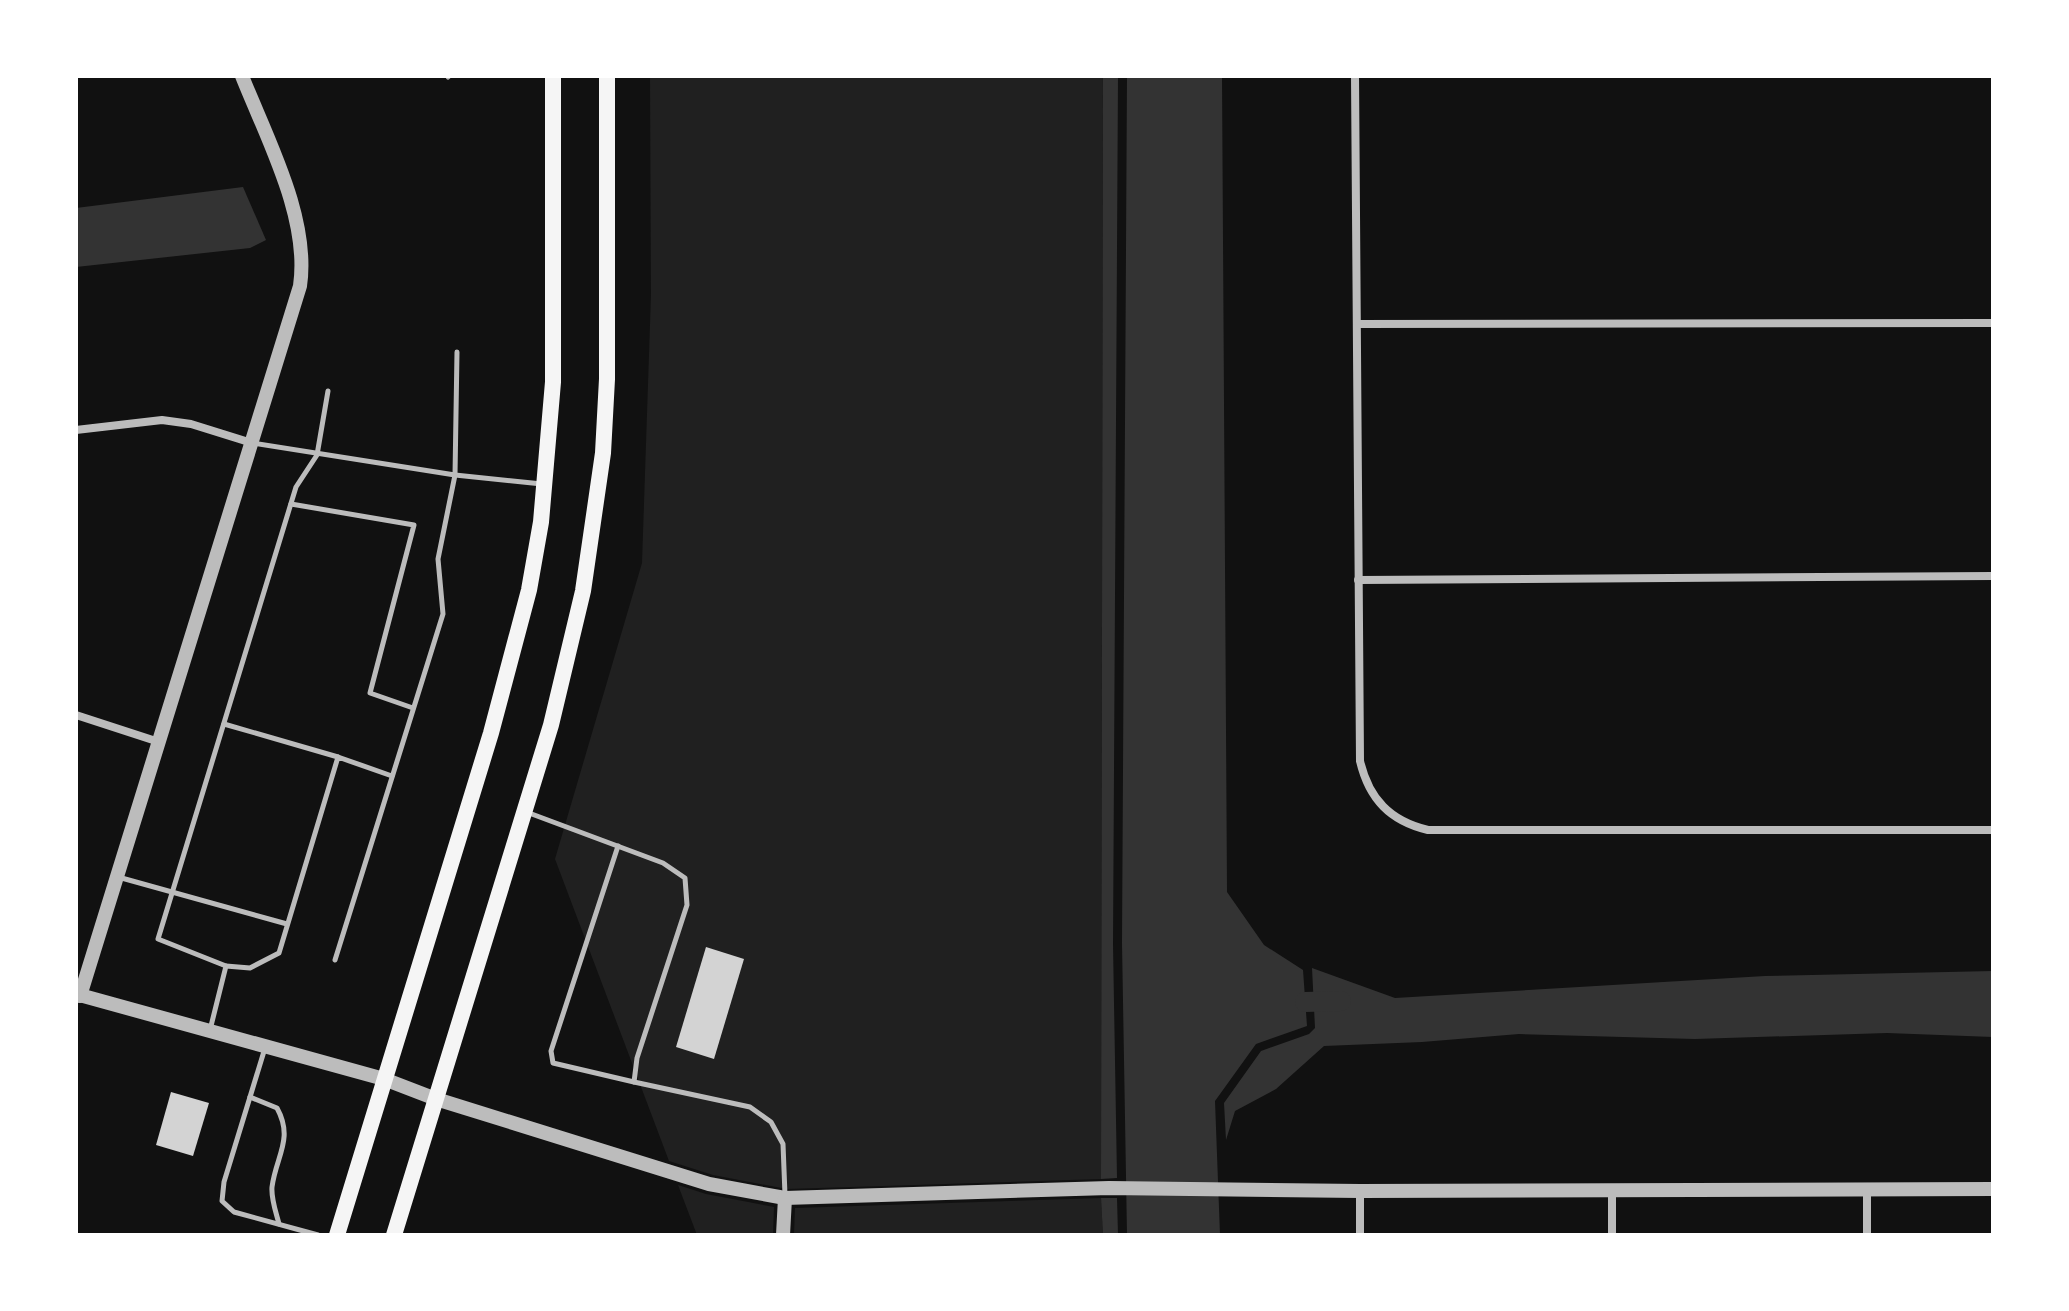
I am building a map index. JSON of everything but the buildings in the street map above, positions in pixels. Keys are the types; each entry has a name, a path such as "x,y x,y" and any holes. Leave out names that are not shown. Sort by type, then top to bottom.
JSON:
{"main road":[{"path":"337,1235 511,664 529,590 545,484 553,382 553,76"},
{"path":"394,1235 569,655 595,524 607,379 607,76"}],"street":[{"path":"242,76 297,217 302,245 300,286 78,995 384,1079 436,1099 709,1184 785,1198 1109,1188 1360,1191 1993,1189"},
{"path":"1355,76 1360,761 1370,792 1382,808 1395,818 1428,830 1993,830"},
{"path":"1357,324 1993,323"},
{"path":"76,430 162,420 191,424 252,443"},
{"path":"1358,580 1993,576"},
{"path":"76,715 159,742"},
{"path":"1867,1190 1867,1235"},
{"path":"1360,1191 1360,1235"},
{"path":"1612,1191 1612,1235"},
{"path":"783,1235 785,1198"}],"lane":[{"path":"335,960 443,614 438,559 455,475 457,352"},
{"path":"328,391 317,455 296,487 158,939 226,966 250,968 279,953 338,757"},
{"path":"252,443 455,475 545,484"},
{"path":"291,504 414,525 370,693 413,708"},
{"path":"224,724 392,776"},
{"path":"524,812 663,863 685,878 687,905 637,1058 634,1082"},
{"path":"618,846 551,1051 553,1063 750,1107 771,1122 783,1144 785,1198"},
{"path":"117,876 287,924"},
{"path":"210,1031 226,966"},
{"path":"265,1047 224,1182 222,1201 234,1212 318,1235"},
{"path":"250,1097 277,1108 284,1120 286,1135 272,1187 279,1224"}],"shaded area":[{"path":"650,76 1103,76 1101,1179 787,1189 713,1175 669,1161 555,859 642,563 651,295"},
{"path":"1103,76 1118,76 1113,944 1117,1178 1101,1179"},
{"path":"1127,76 1222,76 1227,892 1264,945 1303,970 1307,1026 1256,1044 1215,1101 1220,1235 1127,1235 1122,943"},
{"path":"243,187 266,240 250,248 76,267 76,208"},
{"path":"1312,968 1395,998 1765,976 1993,971 1993,1037 1887,1033 1695,1039 1519,1034 1324,1046 1276,1089 1235,1111 1226,1140 1224,1103 1261,1051 1309,1034 1315,1028"},
{"path":"678,1185 706,1194 774,1207 773,1235 697,1235"},
{"path":"1101,1198 1103,1235 794,1235 795,1208"},
{"path":"1101,1198 1117,1198 1118,1235 1103,1235"}],"waterway":[{"path":"1305,1002 1341,1001"}]}
